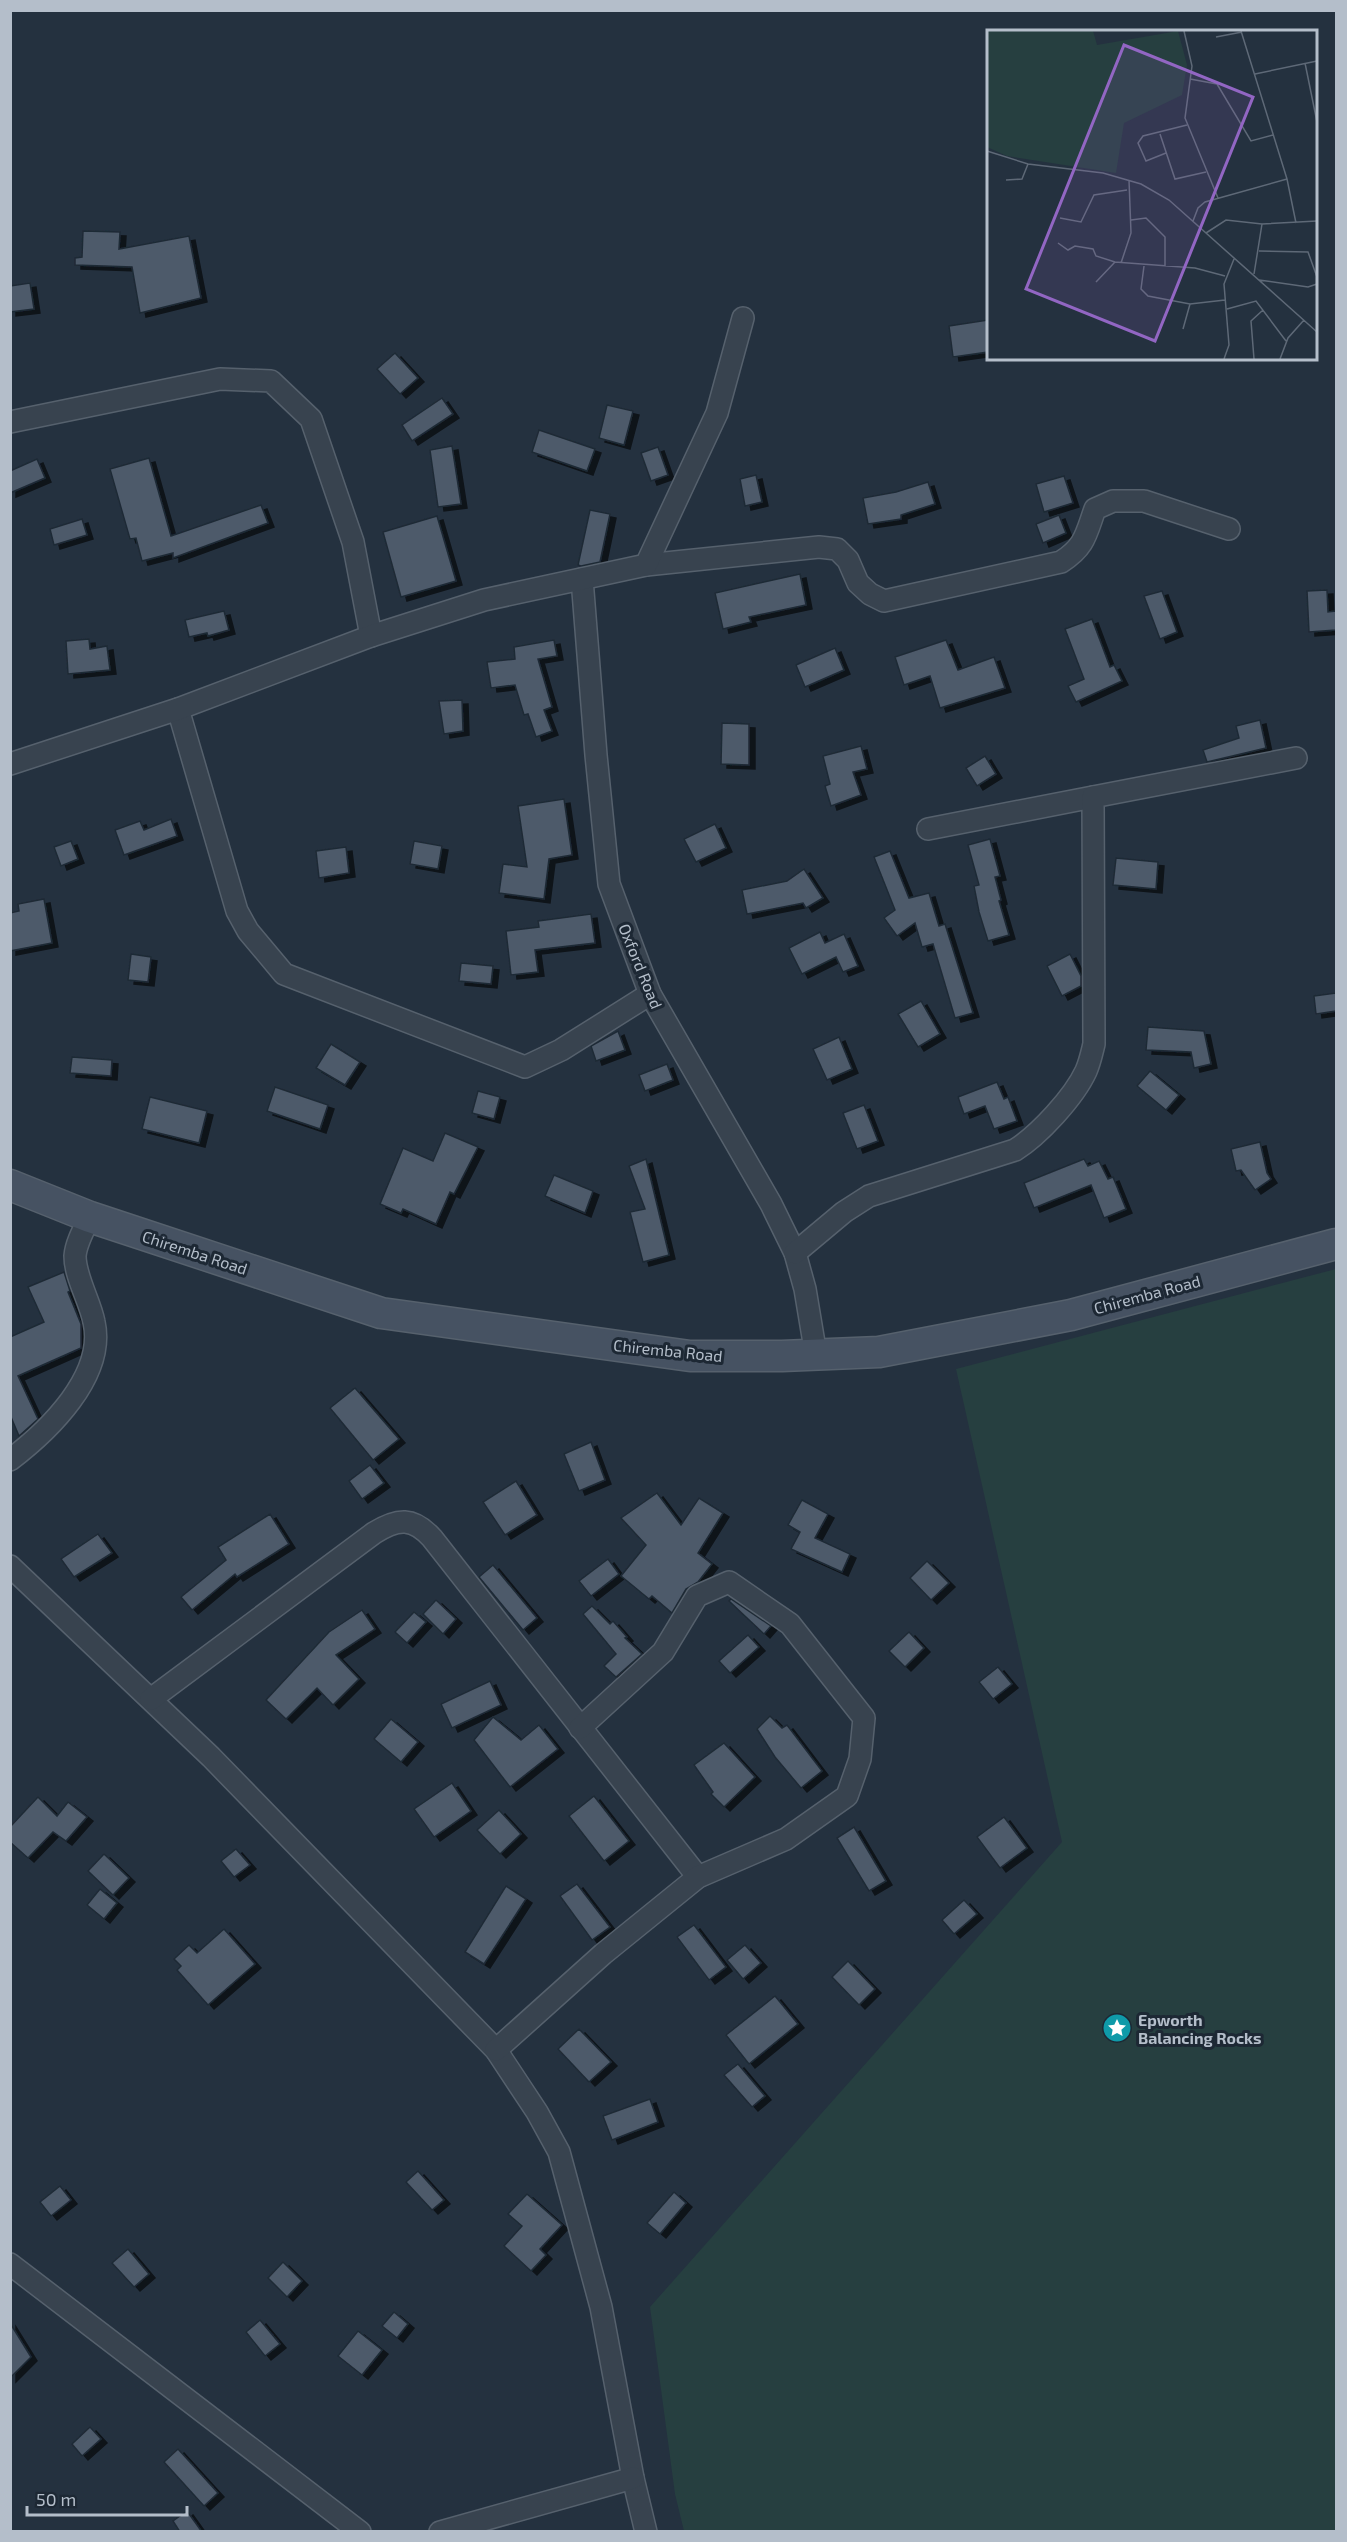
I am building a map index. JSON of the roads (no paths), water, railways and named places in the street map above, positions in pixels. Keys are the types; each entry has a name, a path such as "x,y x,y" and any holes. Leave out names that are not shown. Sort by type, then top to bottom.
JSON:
{"main road":[{"name":"Chiremba Road","path":"10,1185 90,1217 381,1313 690,1356 879,1352 1071,1315 1336,1244"}],"street":[{"path":"646,565 717,413 743,318"},
{"path":"10,422 220,379 271,381 311,419 353,542 371,636"},
{"path":"10,764 178,709 371,636 484,600 646,565 819,547 837,549 848,560 858,583 870,594 884,601 1061,562 1077,552 1086,536 1095,508 1113,501 1144,501 1229,528"},
{"name":"Oxford Road","path":"582,579 609,884 650,994 771,1204 795,1253 805,1289 816,1355"},
{"path":"178,709 237,911 263,951 284,974 525,1067 561,1050 650,994"},
{"path":"928,829 1296,758"},
{"path":"795,1253 844,1212 868,1196 1015,1150 1028,1142 1072,1094 1086,1070 1094,1044 1093,798"},
{"path":"10,1460 56,1420 74,1395 95,1351 94,1322 75,1255 90,1217"},
{"path":"151,1699 374,1533 396,1522 408,1522 422,1527 432,1538 698,1877"},
{"path":"10,1566 211,1757 496,2050 537,2112 559,2152 601,2307 633,2478 646,2532"},
{"path":"496,2050 603,1954 698,1877 786,1839 847,1796 860,1759 864,1718 790,1624 729,1582 697,1596 663,1652 580,1728"},
{"path":"10,2264 360,2532"},
{"path":"440,2532 633,2478"}],"place":[{"name":"Epworth Balancing Rocks","path":"1117,2028"}]}
